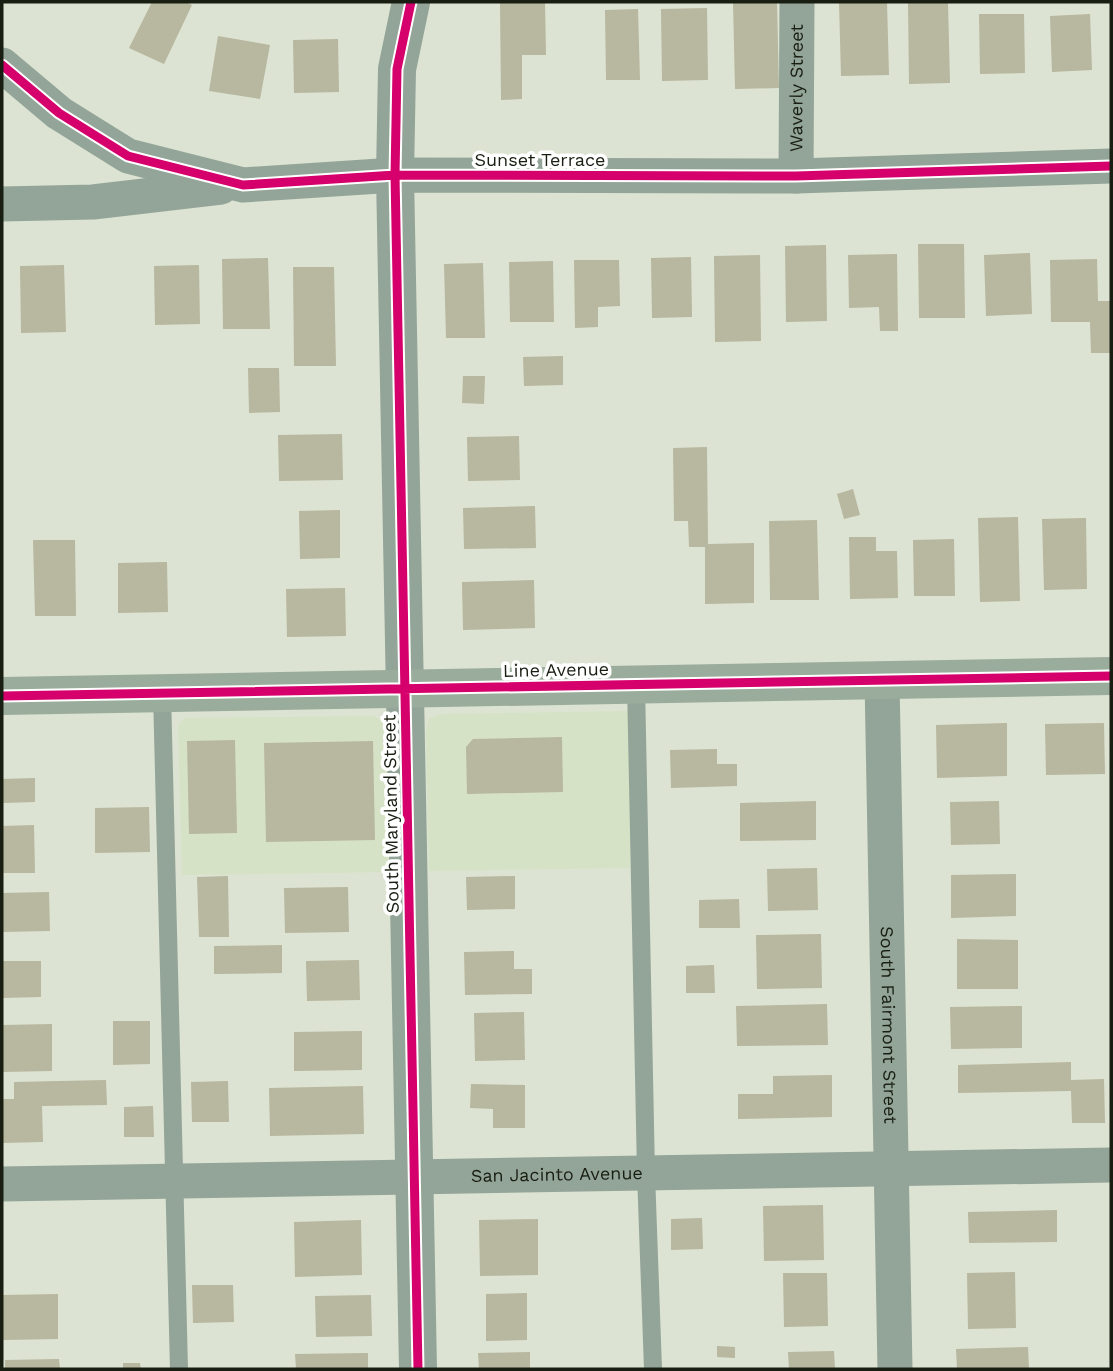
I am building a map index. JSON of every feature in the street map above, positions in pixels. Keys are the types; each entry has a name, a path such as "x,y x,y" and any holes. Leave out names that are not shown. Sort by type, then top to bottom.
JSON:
{"main road":[{"name":"Line Avenue","path":"2,696 1111,676"}],"street":[{"name":"South Maryland Street","path":"411,2 397,69 395,175 418,1369"},
{"name":"Waverly Street","path":"796,176 797,2"},
{"name":"Sunset Terrace","path":"2,65 59,113 128,156 243,185 395,175 796,176 1111,166"},
{"path":"2,204 93,202 243,185"},
{"name":"South Fairmont Street","path":"882,680 895,1369"},
{"name":"San Jacinto Avenue","path":"2,1184 1111,1165"}],"lane":[{"path":"636,685 646,1173 653,1369"},
{"path":"162,693 179,1369"}],"shaded area":[{"path":"630,711 630,868 429,871 426,732 429,719 441,714"},
{"path":"374,716 383,721 387,735 389,872 182,875 178,726 184,718"}],"building":[{"path":"152,2 186,2 192,5 164,64 129,48"},
{"path":"500,2 545,2 546,55 522,55 522,99 501,100"},
{"path":"733,2 777,2 779,88 735,89"},
{"path":"839,2 887,2 889,75 841,76"},
{"path":"908,2 948,2 950,83 909,84"},
{"path":"707,8 708,80 662,81 661,9"},
{"path":"638,9 640,80 606,80 605,10"},
{"path":"979,14 1024,14 1025,73 980,74"},
{"path":"1090,14 1092,70 1052,72 1050,16"},
{"path":"218,36 270,45 260,99 209,91"},
{"path":"338,39 339,92 294,93 293,40"},
{"path":"918,244 964,244 965,318 919,318"},
{"path":"826,245 827,321 786,322 785,246"},
{"path":"1030,253 1032,314 986,316 984,255"},
{"path":"897,254 898,331 880,331 879,307 849,308 848,255"},
{"path":"760,255 761,341 715,342 714,256"},
{"path":"691,257 692,317 652,318 651,258"},
{"path":"268,258 270,329 223,329 222,259"},
{"path":"1097,259 1098,301 1111,301 1111,353 1091,353 1090,322 1051,322 1050,260"},
{"path":"574,260 619,260 620,306 598,307 598,327 575,328"},
{"path":"553,261 554,322 510,322 509,262"},
{"path":"483,263 485,338 446,338 444,264"},
{"path":"64,265 66,332 21,333 20,266"},
{"path":"199,265 200,324 155,325 154,266"},
{"path":"293,267 334,267 336,366 294,366"},
{"path":"563,356 563,385 524,386 523,357"},
{"path":"248,368 279,368 280,412 249,413"},
{"path":"463,376 485,376 484,404 462,403"},
{"path":"342,434 343,480 279,481 278,435"},
{"path":"519,436 520,480 468,481 467,437"},
{"path":"707,447 708,544 754,543 754,603 705,604 705,547 689,547 688,521 674,521 673,448"},
{"path":"853,489 860,515 844,519 837,494"},
{"path":"535,506 536,548 464,549 463,508"},
{"path":"340,510 340,558 300,559 299,511"},
{"path":"1018,517 1020,601 980,602 978,518"},
{"path":"1086,518 1087,589 1044,590 1042,519"},
{"path":"817,520 819,600 770,600 769,521"},
{"path":"849,537 876,537 876,551 897,551 898,598 850,599"},
{"path":"954,539 955,596 914,596 913,540"},
{"path":"33,540 75,540 76,616 35,616"},
{"path":"167,562 168,612 118,613 118,563"},
{"path":"534,580 535,628 463,630 462,582"},
{"path":"345,588 346,636 287,637 286,589"},
{"path":"1007,723 1007,776 937,778 936,725"},
{"path":"1104,723 1105,774 1046,775 1045,724"},
{"path":"562,737 563,792 467,794 466,747 473,739"},
{"path":"235,740 237,833 189,834 187,741"},
{"path":"373,741 375,840 266,842 264,743"},
{"path":"717,749 717,764 737,764 737,786 671,788 670,750"},
{"path":"35,778 35,802 2,803 2,779"},
{"path":"816,801 816,840 740,841 740,803"},
{"path":"999,801 1000,844 951,845 950,802"},
{"path":"149,807 150,852 95,853 95,808"},
{"path":"34,825 35,873 2,873 2,826"},
{"path":"817,868 818,910 768,911 767,869"},
{"path":"1016,874 1016,916 951,918 951,875"},
{"path":"228,876 229,937 199,937 197,877"},
{"path":"515,876 515,909 467,910 466,877"},
{"path":"348,887 349,932 285,933 284,888"},
{"path":"49,892 50,931 2,932 2,893"},
{"path":"739,899 740,928 699,928 699,900"},
{"path":"821,934 822,988 757,989 756,935"},
{"path":"957,939 1018,940 1018,989 957,989"},
{"path":"282,945 282,973 214,974 214,946"},
{"path":"514,951 514,969 532,969 532,994 465,995 464,952"},
{"path":"359,960 360,1000 307,1001 306,961"},
{"path":"2,961 41,961 41,997 2,998"},
{"path":"714,965 715,993 686,993 686,966"},
{"path":"827,1004 828,1045 737,1046 736,1006"},
{"path":"1022,1006 1022,1048 951,1049 950,1007"},
{"path":"524,1012 525,1060 475,1061 474,1013"},
{"path":"113,1021 150,1021 150,1064 113,1065"},
{"path":"52,1024 52,1071 2,1072 2,1025"},
{"path":"362,1031 362,1070 294,1071 294,1032"},
{"path":"1071,1062 1071,1080 1104,1079 1105,1123 1072,1123 1071,1091 958,1093 958,1065"},
{"path":"832,1075 832,1117 738,1119 738,1094 773,1094 773,1076"},
{"path":"106,1080 107,1105 42,1106 43,1142 2,1143 2,1099 14,1099 14,1082"},
{"path":"228,1081 229,1122 192,1122 191,1082"},
{"path":"471,1084 525,1085 525,1128 493,1128 493,1109 470,1108"},
{"path":"363,1086 364,1134 270,1136 269,1088"},
{"path":"153,1106 154,1137 124,1137 124,1107"},
{"path":"823,1205 824,1260 764,1261 763,1206"},
{"path":"1057,1210 1057,1242 969,1243 968,1212"},
{"path":"702,1218 703,1249 671,1250 671,1219"},
{"path":"538,1219 538,1275 480,1276 479,1220"},
{"path":"361,1220 362,1275 295,1277 294,1222"},
{"path":"1015,1272 1016,1328 968,1329 967,1273"},
{"path":"783,1273 827,1273 828,1326 784,1327"},
{"path":"192,1285 233,1285 234,1322 193,1323"},
{"path":"527,1293 527,1340 486,1341 486,1294"},
{"path":"58,1294 58,1339 2,1340 2,1295"},
{"path":"371,1295 372,1336 316,1337 315,1296"},
{"path":"717,1346 735,1347 735,1358 717,1357"},
{"path":"1028,1347 1029,1369 957,1369 956,1349"},
{"path":"834,1351 835,1369 789,1369 788,1352"},
{"path":"530,1352 530,1369 479,1369 478,1353"},
{"path":"368,1353 368,1369 296,1369 295,1354"},
{"path":"59,1359 60,1369 5,1369 5,1360"},
{"path":"123,1363 140,1363 141,1369 123,1369"}],"cycle path":[{"path":"411,2 397,69 395,175 418,1369"},
{"path":"2,65 59,113 128,156 243,185 395,175 796,176 1111,166"},
{"path":"2,696 1111,676"}]}
